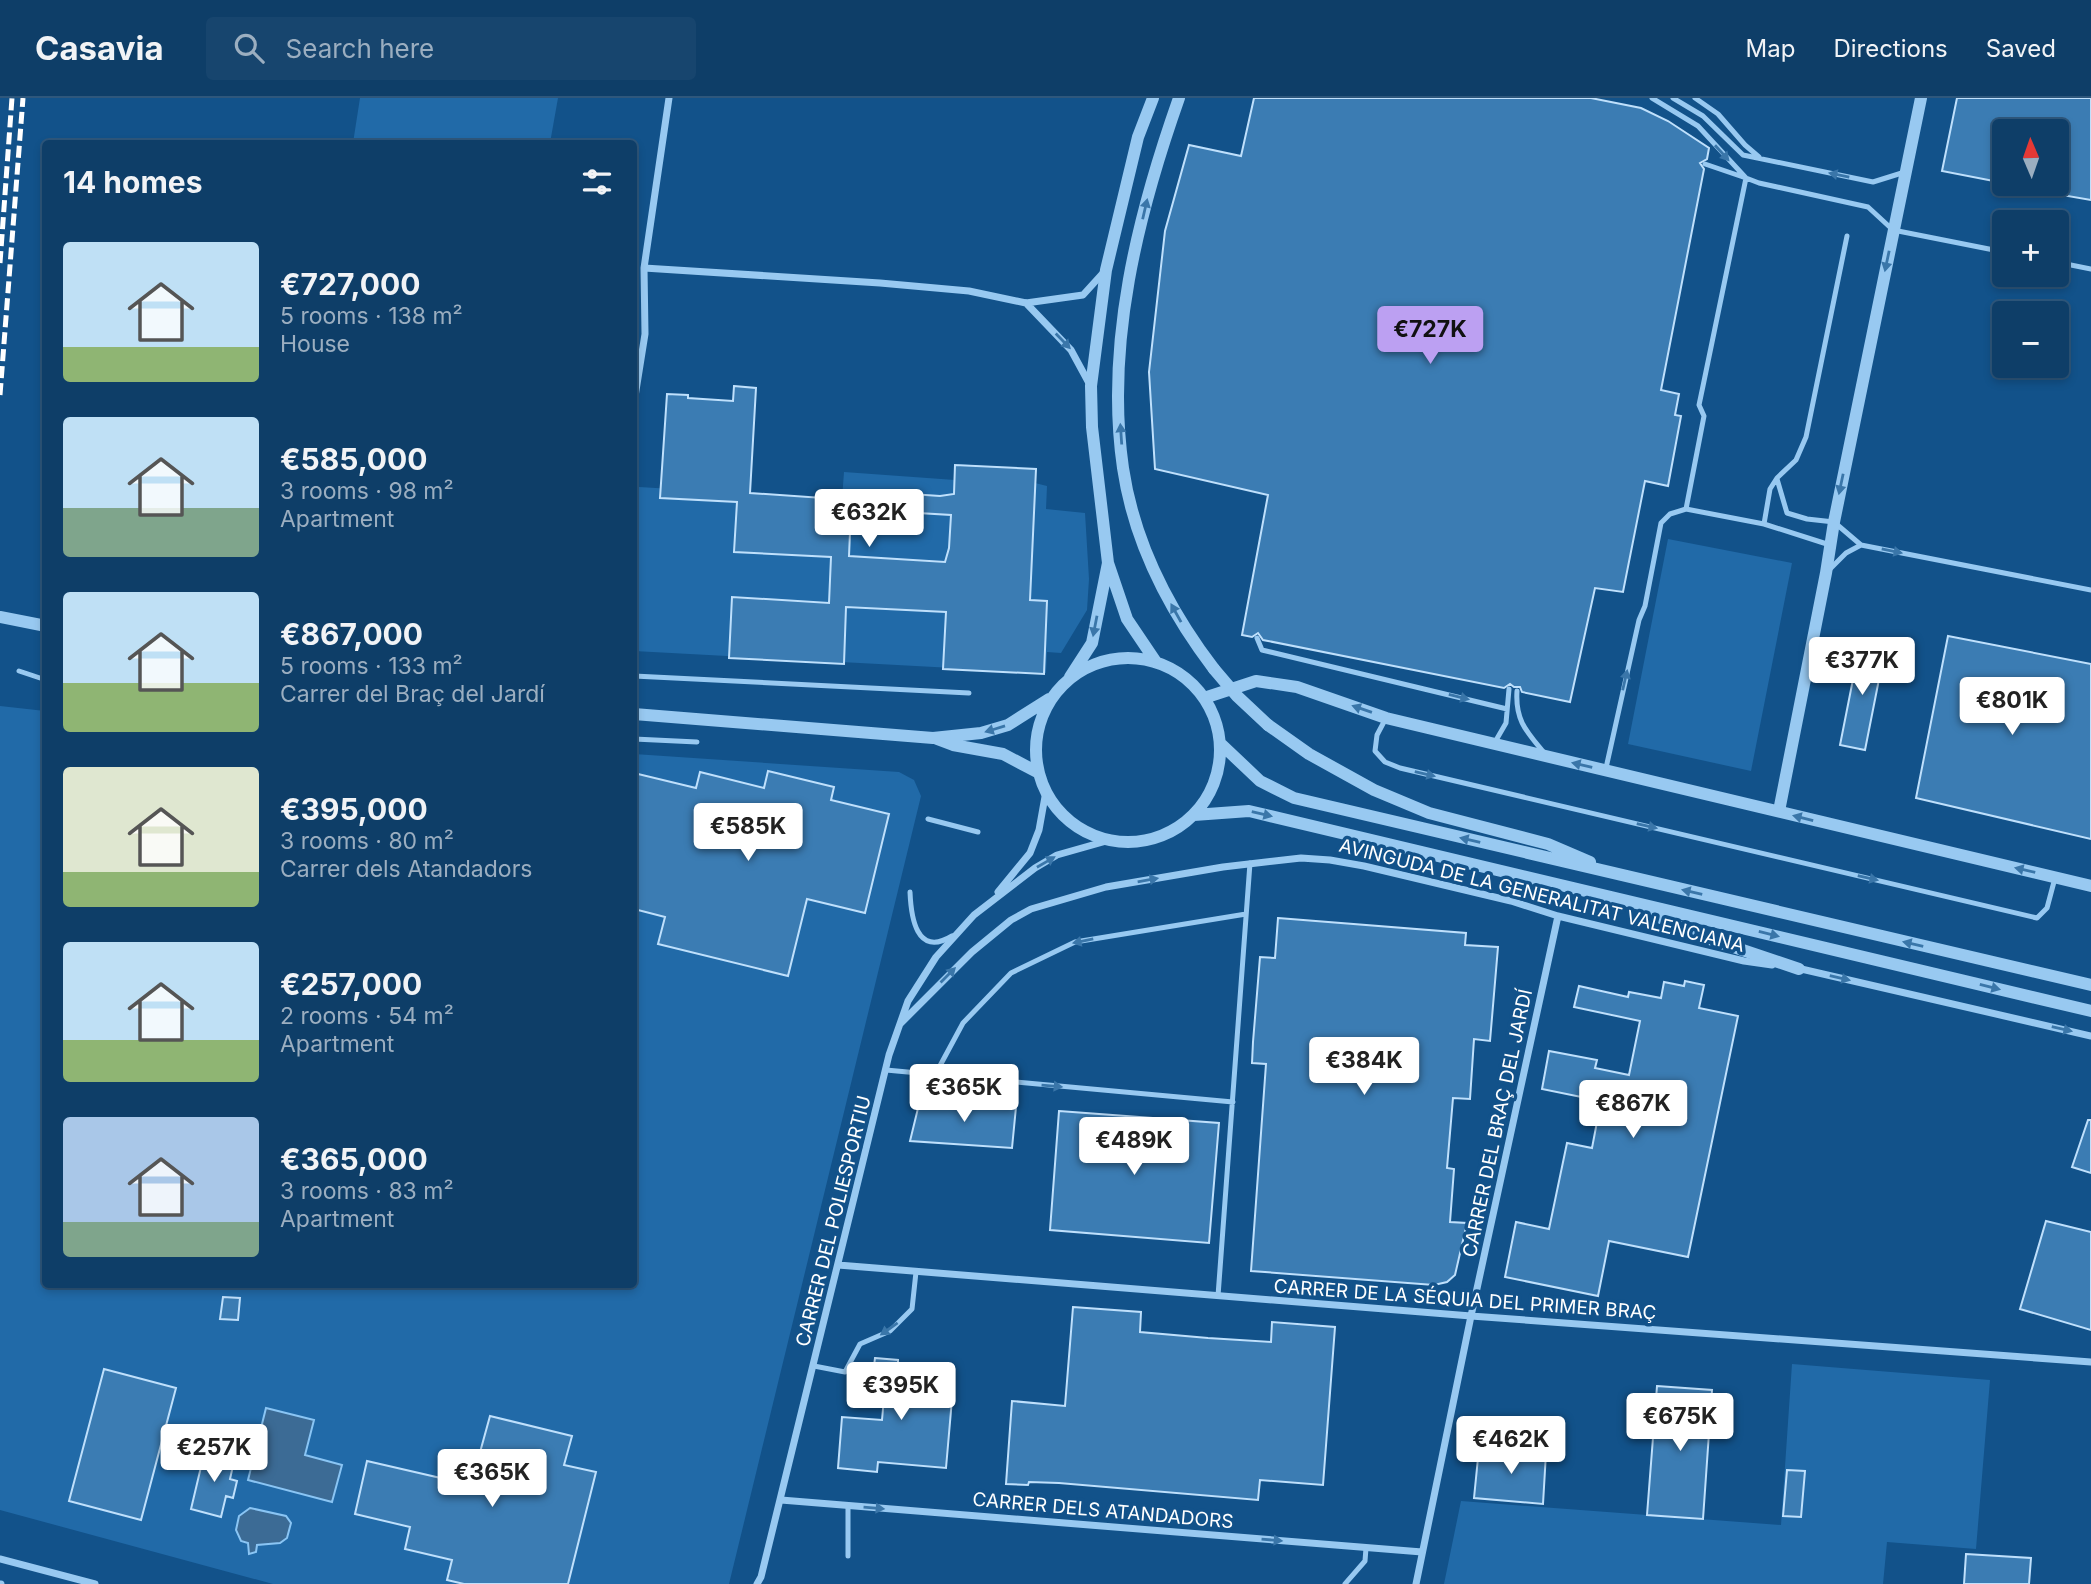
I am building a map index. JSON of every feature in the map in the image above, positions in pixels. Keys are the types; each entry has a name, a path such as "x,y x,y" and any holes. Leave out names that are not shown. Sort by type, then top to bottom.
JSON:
{"street":[{"path":"637,384 645,334 644,268 669,98"},
{"path":"1153,98 1138,137 1106,271 1091,386 1092,427 1108,563 1127,620 1156,662"},
{"path":"1179,98 1150,189 1132,266 1122,334 1119,380 1123,467 1131,501 1152,565 1188,636 1237,696 1268,725 1309,754 1374,790 1429,813 1548,844 1623,876"},
{"path":"1779,811 1834,522 1920,98"},
{"path":"644,268 918,286 969,291 1026,303 1083,295 1106,271"},
{"path":"1026,303 1071,350 1091,386"},
{"path":"637,714 933,738 981,733 1008,725 1050,699 1066,682 1092,643 1108,563"},
{"path":"0,617 42,625"},
{"path":"1050,699 1039,728 1036,750 1039,773 1057,809 1072,823 1090,834 1128,842 1164,835 1180,827 1194,815 1212,789 1220,760 1221,744 1216,720 1205,698 1183,676 1156,662 1125,658 1094,665 1066,682"},
{"path":"1205,698 1256,681 1297,687 1386,718 2091,886"},
{"path":"933,738 953,745 1003,754 1039,773"},
{"path":"1221,744 1260,781 1294,798 2091,985"},
{"name":"CARRER DEL POLIESPORTIU","path":"991,901 1030,853 1040,830 1046,791"},
{"path":"1194,815 1249,811 2091,1011"},
{"name":"CARRER DEL POLIESPORTIU","path":"760,1581 886,1070 908,1001 936,957 974,915 991,901 1057,855 1110,840"},
{"name":"AVINGUDA DE LA GENERALITAT VALENCIANA","path":"900,1024 972,952 1011,920 1031,909 1106,887 1250,863 1301,858 1330,860 1511,901 1558,916 1744,961 1799,969 2091,1036"},
{"path":"1620,898 1692,933 1799,969"},
{"name":"CARRER DEL BRAÇ DEL JARDÍ","path":"1416,1584 1558,916"},
{"name":"CARRER DE LA SÉQUIA DEL PRIMER BRAÇ","path":"838,1265 2091,1362"},
{"name":"CARRER DELS ATANDADORS","path":"781,1500 1422,1552"},
{"path":"0,1559 95,1584"}],"lane":[{"path":"1652,98 1698,126 1746,178"},
{"path":"1673,98 1703,116 1743,155 1873,182 1905,172"},
{"path":"1695,98 1718,114 1761,159"},
{"path":"1706,164 1759,183 1868,207 1893,230 1992,250"},
{"path":"1686,509 1704,416 1699,405 1746,178"},
{"path":"1764,524 1770,489 1777,478 1796,460 1806,437 1847,236"},
{"path":"2069,265 2091,269"},
{"path":"1777,478 1787,513 1807,519 1834,522 1861,545 2091,590"},
{"path":"1605,771 1639,620 1646,606 1661,523 1670,514 1686,509 1764,524 1830,545"},
{"path":"1826,573 1846,553 1861,545"},
{"path":"1257,638 1262,650 1507,709"},
{"path":"19,671 42,679"},
{"path":"637,676 969,693"},
{"path":"1494,744 1506,723 1508,689"},
{"path":"1517,691 1516,708 1523,727 1547,757"},
{"path":"1386,718 1377,735 1375,751 1385,762 1400,768 2037,918 2047,908 2055,878"},
{"path":"637,739 697,742"},
{"path":"928,819 978,832"},
{"path":"1218,1296 1250,863"},
{"path":"910,892 911,914 917,932 924,939 932,942 946,940 957,933"},
{"path":"935,1075 963,1023 1011,973 1075,942 1246,914"},
{"path":"886,1070 1233,1102"},
{"path":"814,1366 845,1372 860,1344 890,1331 912,1309 916,1272"},
{"path":"848,1506 848,1556"},
{"path":"1345,1584 1365,1561 1366,1548"}],"shaded area":[{"path":"360,98 558,98 551,140 353,140"},
{"path":"958,464 1036,470 1035,483 1047,486 1046,509 1085,513 1089,579 1087,610 1061,653 1047,652 1046,673 637,651 639,487 842,499 844,472 955,480"},
{"path":"1668,539 1792,563 1751,771 1628,744"},
{"path":"0,706 42,711 42,1288 637,1288 637,754 899,772 914,780 921,796 729,1584 273,1584 0,1510"},
{"path":"1792,1364 1990,1380 1976,1549 1887,1542 1883,1584 1444,1584 1461,1501 1781,1525"},
{"path":"266,1408 314,1420 305,1455 342,1465 332,1502 248,1480"},
{"path":"250,1508 286,1516 291,1523 287,1538 280,1543 257,1545 256,1552 249,1554 248,1543 241,1541 236,1530 239,1516"}],"building":[{"path":"1254,98 1591,98 1641,108 1668,121 1709,148 1707,159 1700,163 1704,169 1661,390 1679,394 1675,415 1681,416 1668,486 1645,481 1623,592 1595,588 1570,702 1522,692 1520,687 1510,684 1504,688 1263,640 1258,633 1252,637 1242,635 1268,495 1155,469 1149,372 1165,231 1189,145 1241,156"},
{"path":"1957,98 2091,98 2091,200 2068,196 2069,119 1992,119 1992,181 1942,171"},
{"path":"734,386 756,388 750,493 851,500 852,490 940,496 954,494 955,465 1036,469 1030,600 1047,601 1044,674 943,669 946,612 846,607 844,664 729,658 732,597 829,603 831,557 734,552 737,502 660,498 667,394 733,401","holes":["851,509 951,515 949,548 945,562 849,556"]},
{"path":"1948,636 2091,664 2091,839 1916,798"},
{"path":"1860,644 1885,649 1865,750 1840,745"},
{"path":"768,771 834,787 831,800 889,814 865,913 807,899 788,976 658,944 665,917 637,910 637,774 696,788 700,772 764,788"},
{"path":"1278,918 1466,933 1465,945 1498,947 1490,1041 1474,1039 1470,1099 1453,1098 1447,1168 1454,1169 1450,1222 1467,1223 1455,1275 1447,1282 1434,1285 1251,1271 1266,1064 1252,1063 1253,1042 1260,957 1275,958"},
{"path":"1685,981 1704,985 1699,1008 1738,1016 1688,1257 1609,1241 1598,1296 1505,1277 1516,1222 1549,1229 1567,1143 1592,1148 1601,1101 1542,1089 1549,1051 1597,1060 1595,1068 1629,1075 1640,1021 1574,1007 1579,986 1628,997 1629,992 1661,998 1664,982 1684,986"},
{"path":"920,1100 1016,1107 1012,1148 910,1141"},
{"path":"1059,1111 1219,1123 1209,1243 1050,1230"},
{"path":"2088,1120 2091,1120 2091,1173 2072,1167"},
{"path":"2046,1221 2091,1232 2091,1330 2020,1309"},
{"path":"223,1297 240,1298 238,1320 220,1319"},
{"path":"1073,1307 1141,1312 1140,1332 1208,1338 1271,1342 1272,1322 1335,1327 1323,1485 1260,1480 1258,1500 1059,1483 1006,1484 1012,1401 1065,1406"},
{"path":"875,1358 898,1360 898,1364 946,1368 944,1399 952,1399 946,1468 878,1462 877,1472 838,1468 842,1417 882,1420 886,1375 873,1374"},
{"path":"104,1369 176,1388 141,1520 69,1501"},
{"path":"1657,1386 1712,1390 1703,1519 1647,1515"},
{"path":"490,1416 572,1436 564,1465 596,1472 568,1584 464,1584 447,1580 452,1560 405,1549 410,1527 355,1514 367,1461 471,1485"},
{"path":"1479,1448 1546,1453 1543,1504 1474,1498"},
{"path":"205,1450 235,1457 230,1479 237,1481 233,1498 226,1496 221,1517 191,1509"},
{"path":"1787,1470 1805,1471 1801,1517 1783,1516"},
{"path":"1966,1554 2031,1558 2029,1584 1964,1584"}],"railway":[{"path":"0,263 12,98"},
{"path":"0,395 23,98"}]}
